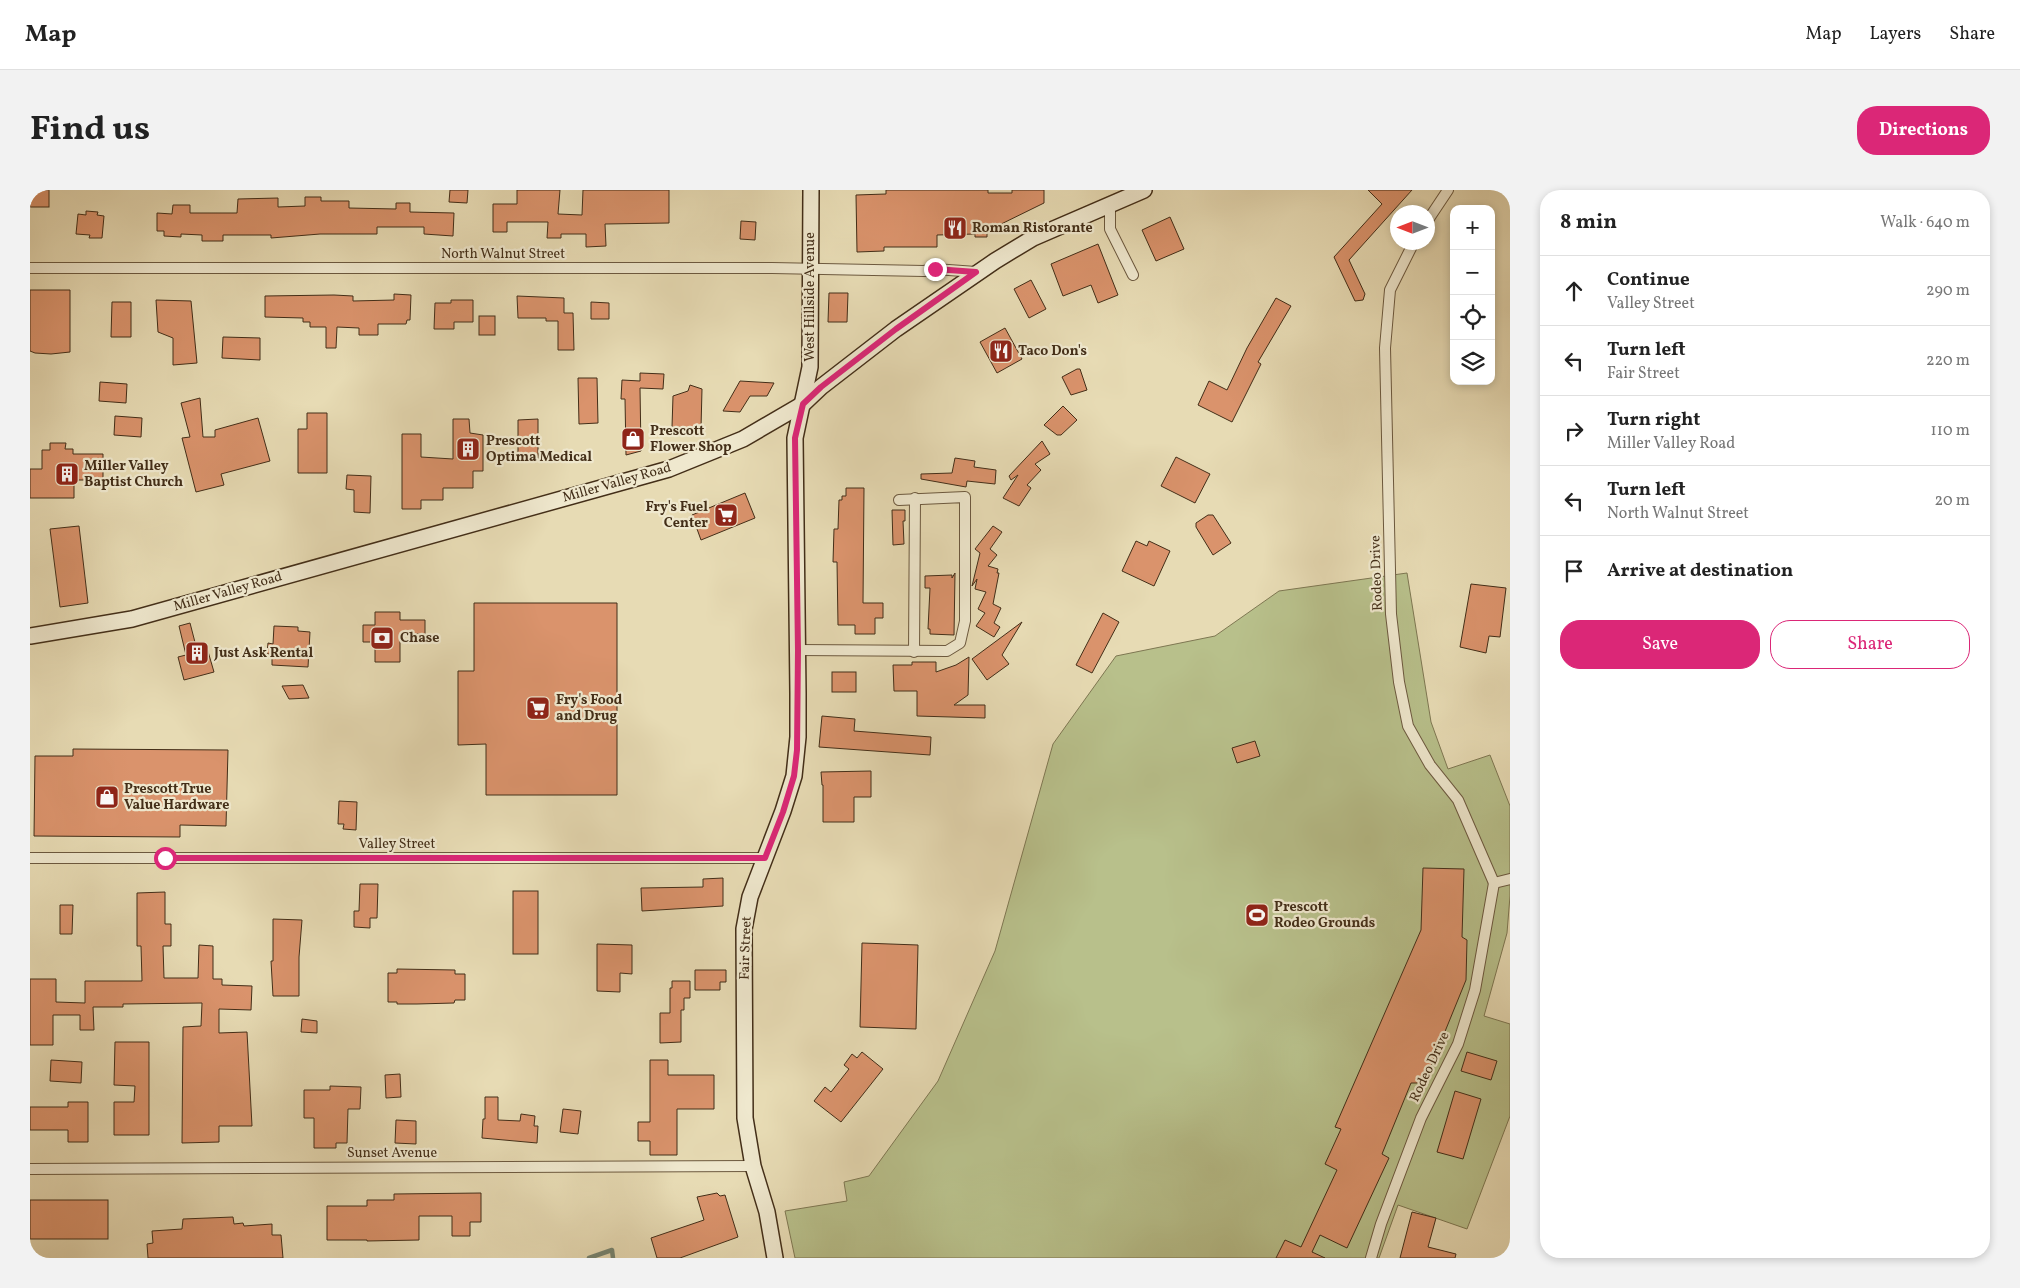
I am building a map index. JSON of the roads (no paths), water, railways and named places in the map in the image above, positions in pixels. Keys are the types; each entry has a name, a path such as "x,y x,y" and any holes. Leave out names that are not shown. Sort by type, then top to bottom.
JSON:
{"main road":[{"name":"West Hillside Avenue","path":"803,404 810,367 811,190"},
{"name":"Miller Valley Road","path":"30,636 132,619 669,469 743,439 803,404 821,387 896,329 976,272 1033,238 1144,190"},
{"name":"Fair Street","path":"775,1258 767,1212 753,1166 745,1118 744,929 750,897 783,812 794,776 798,738 795,438 803,404"}],"street":[{"path":"1435,210 1448,190"},
{"path":"1110,205 1110,229 1133,275"},
{"name":"Rodeo Drive","path":"1371,1258 1381,1224 1421,1118 1458,1044 1475,990 1494,883 1458,800 1430,765 1408,726 1398,682 1391,614 1385,348 1390,290 1410,250"},
{"name":"North Walnut Street","path":"30,268 810,268 924,271 935,269 976,272"},
{"path":"798,650 947,651 960,643 965,621 965,497 898,500"},
{"path":"914,652 915,498"},
{"name":"Valley Street","path":"30,858 765,858"},
{"path":"1494,883 1510,879"},
{"name":"Sunset Avenue","path":"30,1169 753,1166"}],"waterway":[{"path":"589,1258 612,1250 613,1258"}],"place":[{"name":"Roman Ristorante","path":"955,228"},
{"name":"Taco Don's","path":"1001,351"},
{"name":"Prescott Flower Shop","path":"633,439"},
{"name":"Prescott Optima Medical","path":"468,449"},
{"name":"Miller Valley Baptist Church","path":"67,474"},
{"name":"Fry's Fuel Center","path":"726,515"},
{"name":"Chase","path":"382,638"},
{"name":"Just Ask Rental","path":"197,653"},
{"name":"Fry's Food and Drug","path":"538,708"},
{"name":"Prescott True Value Hardware","path":"107,797"},
{"name":"Prescott Rodeo Grounds","path":"1257,915"}]}
